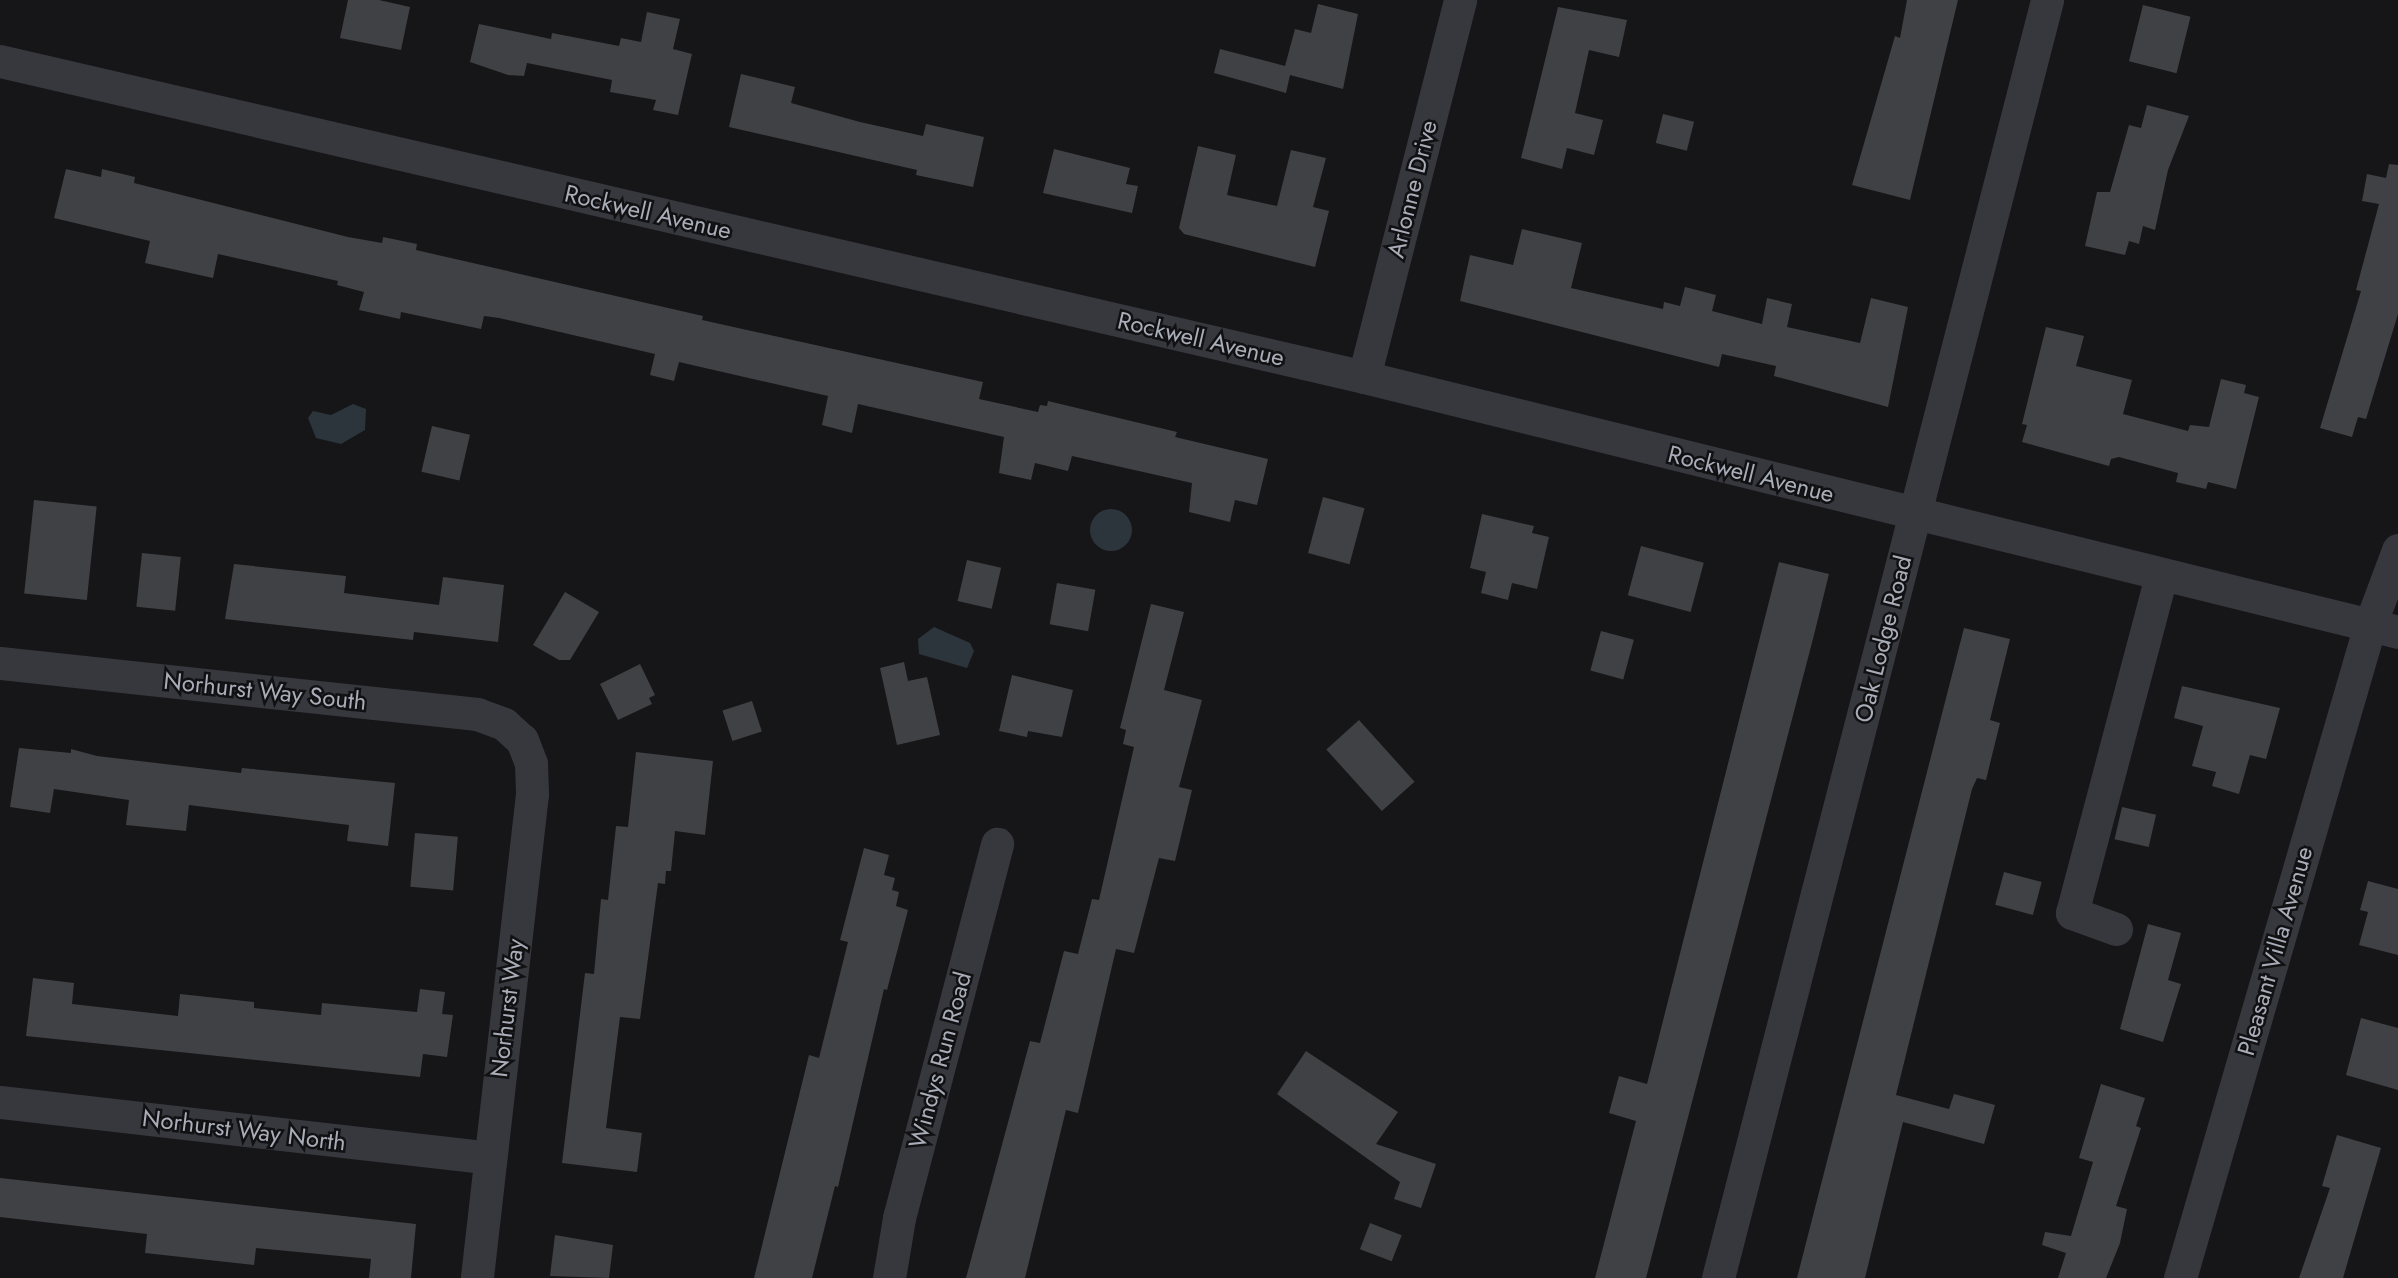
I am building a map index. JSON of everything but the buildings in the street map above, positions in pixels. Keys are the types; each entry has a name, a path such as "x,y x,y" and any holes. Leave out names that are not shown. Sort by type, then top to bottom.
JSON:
{"street":[{"name":"Arlonne Drive","path":"1364,377 1460,0"},
{"name":"Oak Lodge Road","path":"1718,1278 2047,0"},
{"name":"Rockwell Avenue","path":"0,61 1364,377 1914,516 2384,629"},
{"name":"Pleasant Villa Avenue","path":"2180,1278 2384,629 2398,550"},
{"path":"2116,929 2072,914 2161,575"},
{"name":"Norhurst Way South","path":"0,663 477,713 504,724 522,740"},
{"name":"Norhurst Way","path":"477,1278 532,794 531,763 522,740"},
{"name":"Windys Run Road","path":"889,1278 899,1218 997,844"},
{"name":"Norhurst Way North","path":"0,1102 489,1158"}],"shaded area":[{"path":"353,404 366,409 365,430 341,444 316,438 308,418 313,411 331,415"},
{"path":"1111,509 1126,515 1132,530 1126,545 1111,551 1096,545 1090,530 1096,515"},
{"path":"934,627 970,643 974,651 967,668 919,654 918,639"}]}
